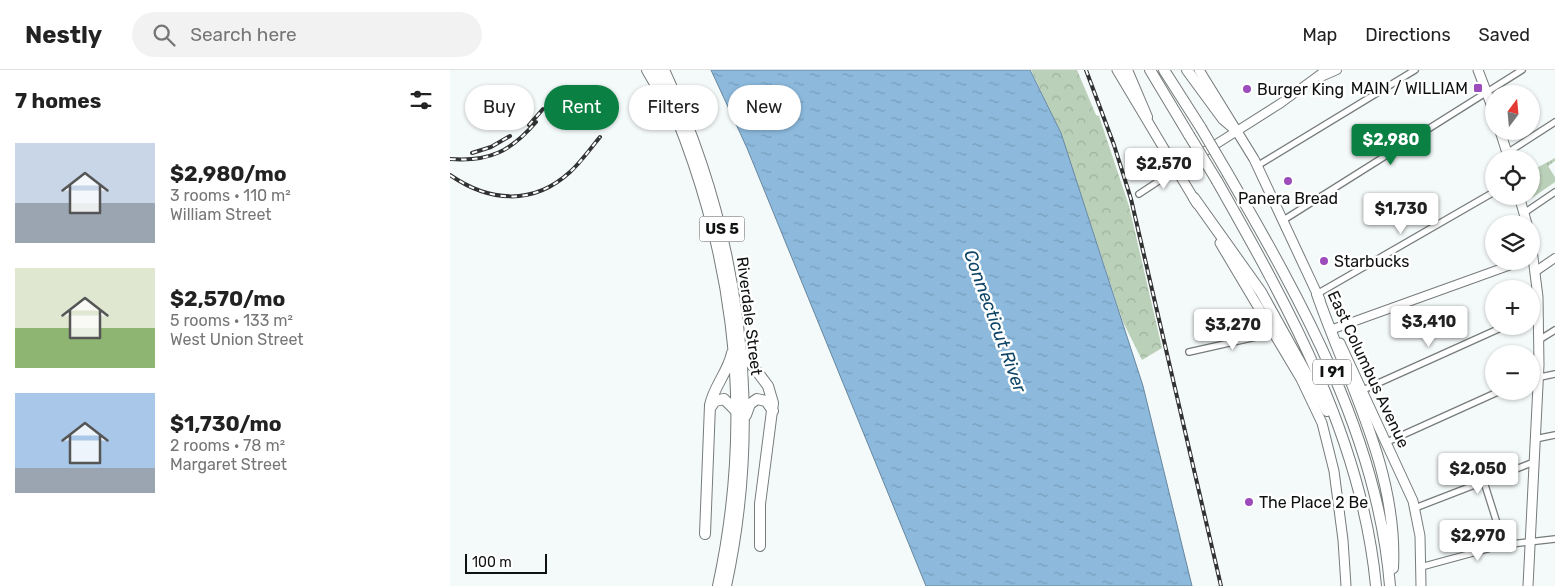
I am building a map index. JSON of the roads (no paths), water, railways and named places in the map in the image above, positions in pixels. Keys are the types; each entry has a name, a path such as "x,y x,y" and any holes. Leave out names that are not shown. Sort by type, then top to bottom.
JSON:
{"highway":[{"path":"648,70 689,135"},
{"name":"Riverdale Street","path":"656,70 689,135 717,238 734,339 737,412"},
{"name":"Riverdale Street","path":"664,70 711,190 728,256 742,348 744,423"},
{"path":"671,70 689,135"},
{"path":"1127,70 1146,117"},
{"name":"I 91","path":"1150,70 1217,181 1261,260 1309,355 1338,419 1357,480 1371,542 1376,586"},
{"name":"I 91","path":"1164,70 1228,174 1306,316 1350,412 1376,495 1391,586"},
{"path":"1187,70 1223,119 1238,131"},
{"path":"1194,198 1237,256 1272,310 1323,402 1357,480"},
{"path":"1317,294 1369,428 1382,474 1393,530 1391,586"},
{"path":"705,534 709,408 713,393 729,363 734,339"},
{"path":"742,348 750,364 768,386 772,397 772,411 760,504 760,546"},
{"path":"709,408 715,401 721,399 729,402 737,412"},
{"path":"744,423 748,407 754,400 764,400 772,411"},
{"name":"US 5","path":"718,586 732,508 737,412"},
{"name":"US 5","path":"726,586 740,502 744,423"}],"main road":[{"path":"1117,70 1136,105 1146,117 1177,168 1310,396 1326,437 1332,461 1343,534 1346,586"},
{"name":"East Columbus Avenue","path":"1199,70 1238,131 1257,166 1388,442 1415,508 1421,586"},
{"path":"1177,168 1238,131 1326,70"},
{"path":"1316,78 1337,70"},
{"path":"1478,70 1485,87"},
{"path":"1522,205 1524,213"},
{"path":"1536,280 1536,271 1555,258"},
{"path":"1333,329 1497,270"},
{"path":"1538,335 1538,345"},
{"path":"1527,585 1532,541 1535,400"}],"street":[{"path":"1257,166 1415,70"},
{"path":"1498,85 1522,70"},
{"path":"1282,221 1485,93"},
{"path":"1516,150 1555,122"},
{"path":"1139,194 1177,168"},
{"path":"1524,213 1555,192"},
{"path":"1317,294 1485,197"},
{"path":"1539,340 1555,330"},
{"path":"1189,352 1274,333"},
{"path":"1363,390 1485,335"},
{"path":"1540,377 1555,374"},
{"path":"1388,442 1485,398"},
{"path":"1535,439 1555,435"},
{"path":"1415,508 1534,462"},
{"path":"1484,482 1502,539 1502,545"},
{"path":"1421,567 1502,545 1555,539"}],"water":[{"name":"Connecticut River","path":"711,70 1030,70 1061,133 1143,386 1192,586 926,586 739,130 801,130 801,85 728,85 728,107"}],"railway":[{"path":"1086,70 1114,145 1131,199 1221,586"},
{"path":"534,119 543,109"},
{"path":"450,159 477,159 499,152 518,140 536,122"},
{"path":"472,153 491,147 510,136"},
{"path":"450,175 480,191 495,195 526,195 541,191 556,183 582,160 600,137"}],"place":[{"name":"MAIN / WILLIAM","path":"1478,88"},
{"name":"Burger King","path":"1247,89"},
{"name":"Panera Bread","path":"1288,181"},
{"name":"Starbucks","path":"1324,261"},
{"name":"The Place 2 Be","path":"1249,502"}]}
